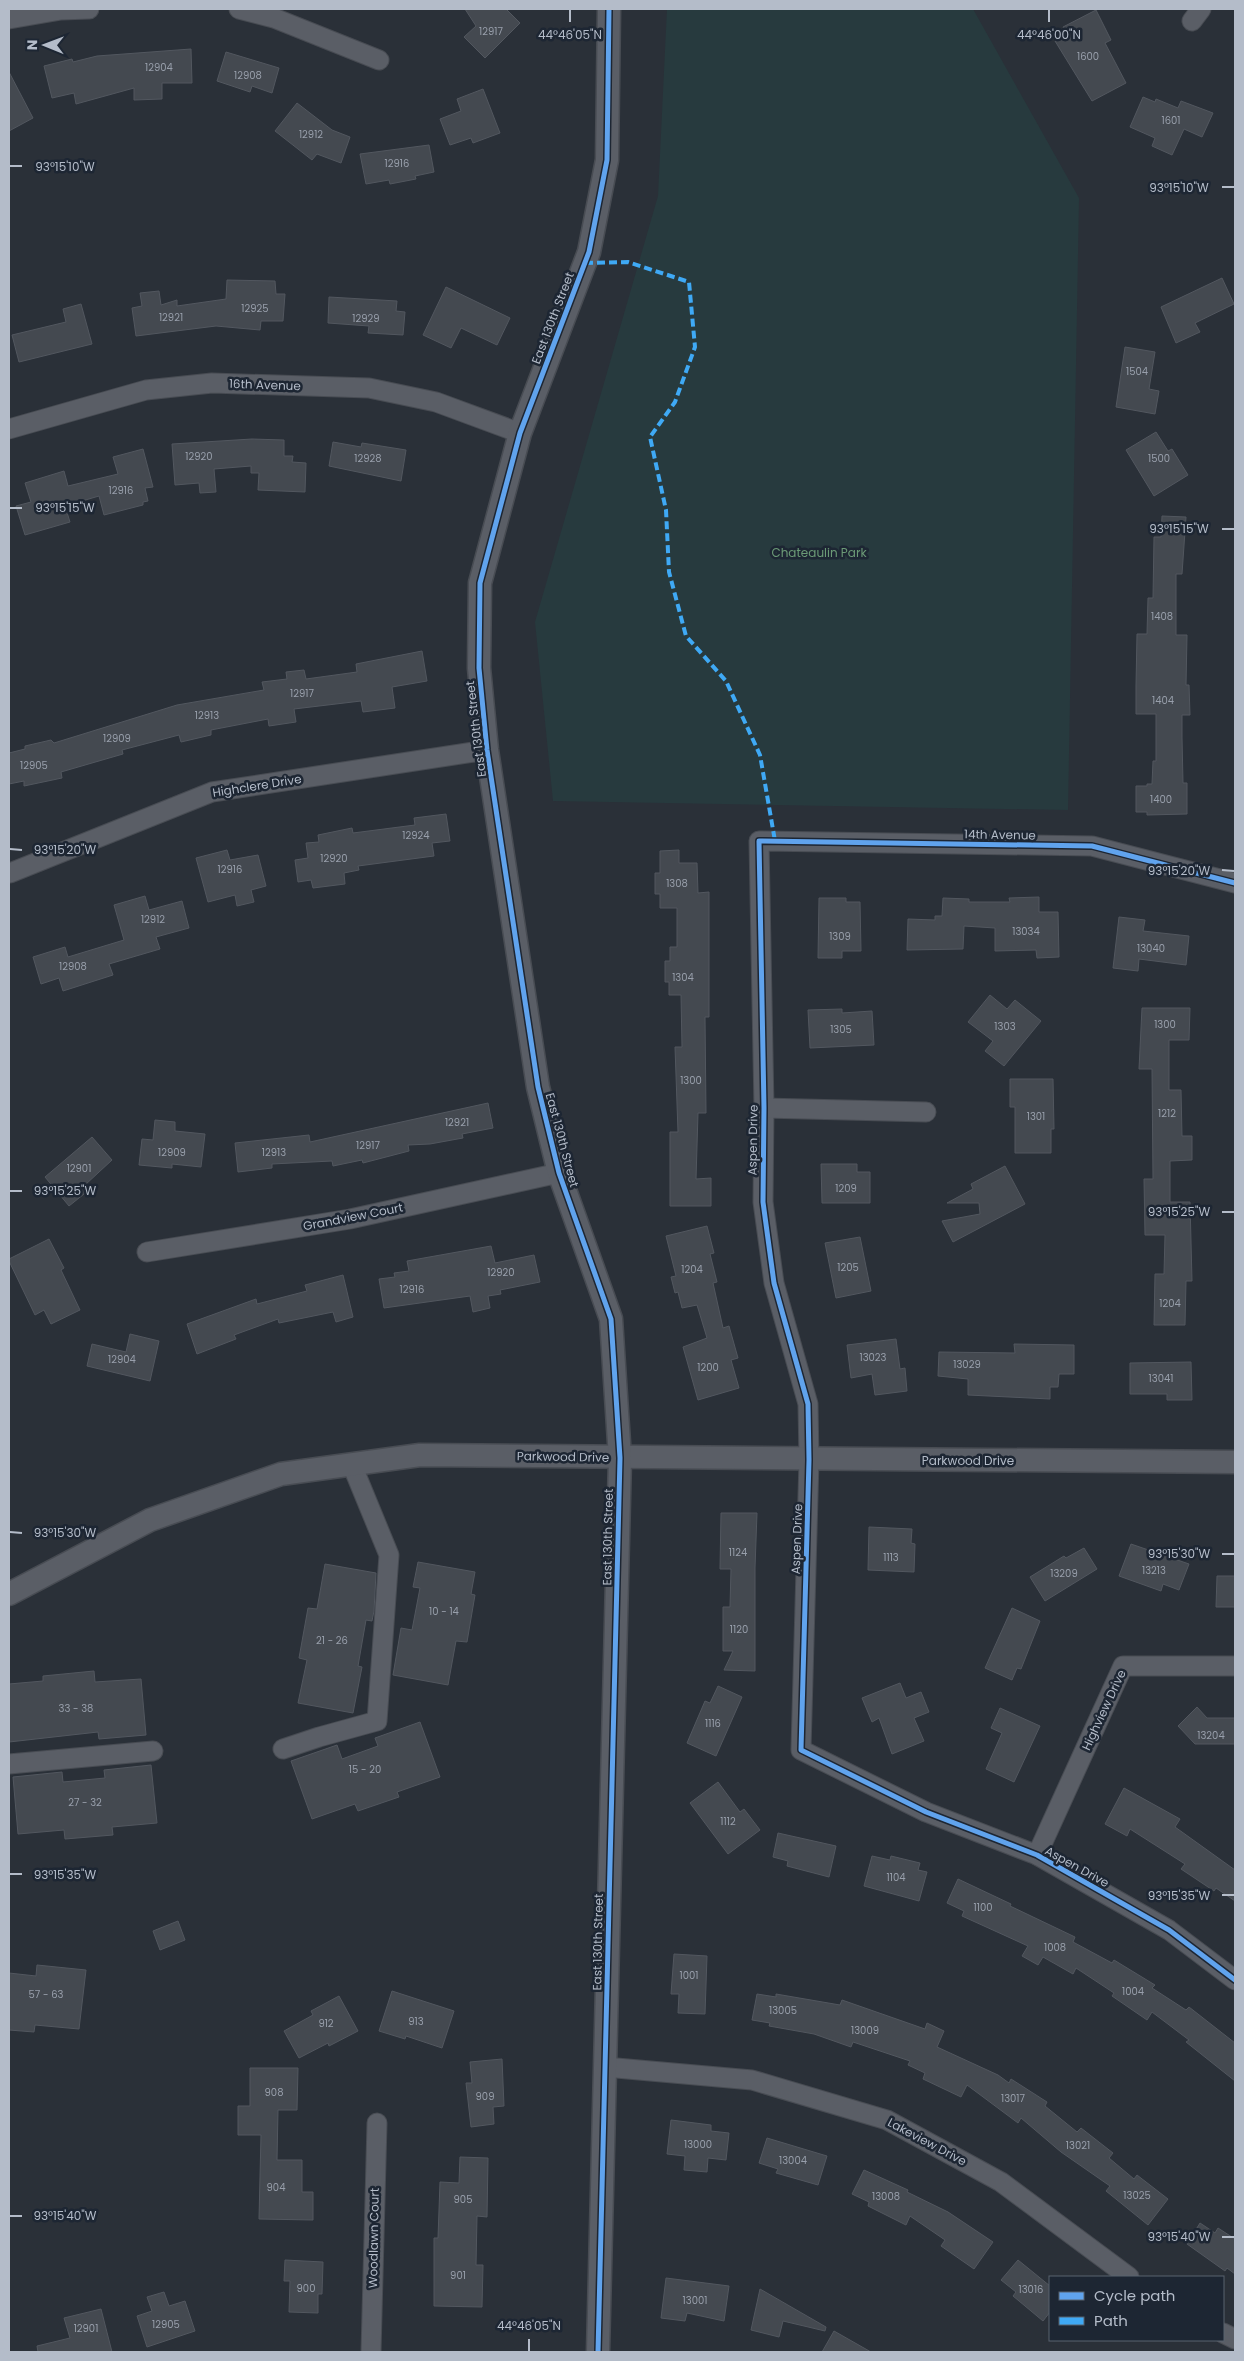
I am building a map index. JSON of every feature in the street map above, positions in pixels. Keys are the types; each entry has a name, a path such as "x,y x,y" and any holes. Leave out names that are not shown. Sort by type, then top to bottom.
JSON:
{"street":[{"path":"9,19 61,9 88,9"},
{"path":"239,9 274,18 379,60"},
{"name":"East 130th Street","path":"598,2352 620,1458 611,1319 559,1173 538,1087 487,750 479,668 480,583 520,432 589,252 609,150 609,9"},
{"name":"16th Avenue","path":"9,429 146,390 212,383 369,388 436,402 520,432"},
{"name":"Highclere Drive","path":"10,873 212,792 487,750"},
{"name":"14th Avenue","path":"759,841 1092,846 1235,884"},
{"name":"Aspen Drive","path":"759,841 764,1108 763,1202 774,1282 808,1404 809,1460 801,1750 926,1812 1037,1855 1169,1930 1235,1980"},
{"name":"Aspen Drive","path":"764,1108 926,1112"},
{"name":"Grandview Court","path":"146,1252 350,1219 559,1173"},
{"name":"Parkwood Drive","path":"9,1594 150,1520 281,1474 420,1455 809,1460 1235,1462"},
{"path":"283,1749 377,1721 389,1555 352,1465"},
{"name":"Highview Drive","path":"1037,1855 1123,1666 1235,1666"},
{"path":"9,1764 153,1751"},
{"name":"Lakeview Drive","path":"605,2067 752,2080 887,2120 1001,2182 1128,2276"},
{"name":"Woodlawn Court","path":"371,2352 377,2123"}],"green space":[{"name":"Chateaulin Park","path":"667,9 973,9 1079,198 1068,810 553,801 535,622 658,196"}],"building":[{"path":"465,9 506,9 520,23 485,58 464,37 476,26"},
{"path":"1096,10 1111,40 1105,43 1126,83 1092,101 1055,41 1067,35 1063,27"},
{"path":"191,49 192,83 162,83 162,99 134,100 134,88 76,104 74,93 52,98 44,66 72,59 73,62 97,56"},
{"path":"226,52 279,68 272,93 252,86 250,92 217,81"},
{"path":"9,72 33,118 9,131"},
{"path":"483,89 500,133 473,143 471,138 450,145 440,119 461,111 457,99"},
{"path":"1143,97 1155,102 1156,99 1178,108 1181,101 1213,113 1202,137 1184,129 1172,155 1152,146 1155,138 1130,127"},
{"path":"297,103 332,130 350,137 341,163 317,154 312,160 275,131"},
{"path":"429,145 434,172 415,176 416,179 390,184 389,180 366,184 360,154"},
{"path":"1222,278 1234,304 1195,323 1200,332 1176,343 1161,307"},
{"path":"227,280 275,281 276,294 285,294 283,321 261,321 260,330 216,326 136,336 132,308 142,306 140,293 159,291 161,305 177,300 177,306 226,299"},
{"path":"446,287 510,318 497,345 461,328 451,348 423,335"},
{"path":"329,297 397,301 396,311 405,312 403,335 368,333 369,326 328,323"},
{"path":"81,304 92,344 19,362 12,335 66,322 63,309"},
{"path":"1125,347 1155,352 1149,389 1159,391 1155,414 1116,407"},
{"path":"1156,432 1168,451 1172,449 1188,475 1154,496 1126,450"},
{"path":"252,439 284,440 284,456 293,456 292,462 306,463 305,492 258,490 259,473 251,473 251,466 214,469 216,492 200,493 199,483 175,485 172,444"},
{"path":"333,442 361,447 362,443 406,450 401,481 329,466"},
{"path":"143,449 153,487 145,488 148,501 143,502 143,505 104,515 99,496 65,506 70,522 25,535 16,506 31,502 25,483 64,471 68,486 118,474 113,457"},
{"path":"1162,516 1186,517 1182,574 1176,574 1176,635 1187,635 1186,685 1189,685 1190,715 1182,715 1182,737 1183,783 1187,783 1187,814 1147,815 1147,812 1136,812 1136,786 1152,784 1153,761 1156,761 1156,714 1136,714 1137,634 1147,634 1148,598 1153,598 1154,537 1161,537"},
{"path":"422,651 427,681 392,687 395,708 363,712 361,701 294,709 296,722 269,726 268,719 211,730 211,735 181,742 179,735 122,750 123,754 61,772 62,778 24,786 24,781 9,784 9,753 25,749 25,746 51,740 54,743 177,705 264,690 262,682 287,679 286,672 304,670 306,679 357,672 356,664"},
{"path":"446,814 450,841 432,843 434,856 358,866 359,870 344,873 345,884 313,888 311,880 298,882 295,860 308,858 306,843 319,842 318,835 352,828 353,833 415,825 414,818"},
{"path":"227,850 230,860 258,855 266,886 251,890 254,902 237,906 235,895 208,902 196,858"},
{"path":"679,850 679,863 697,863 698,893 709,892 709,1017 705,1017 706,1113 698,1113 696,1179 711,1178 711,1206 670,1206 670,1132 678,1132 675,1047 682,1047 681,995 669,995 669,982 665,982 665,961 670,961 670,947 677,947 677,908 660,908 660,894 655,894 655,873 660,873 660,851"},
{"path":"145,896 149,910 182,901 189,928 156,937 160,949 109,964 113,975 63,991 59,978 41,984 33,957 65,947 68,957 124,940 114,905"},
{"path":"1039,897 1039,912 1058,912 1059,957 1037,958 1036,950 995,951 995,928 964,926 963,949 907,950 908,919 935,920 935,916 942,916 943,898 969,899 969,902 1010,902 1009,898"},
{"path":"819,898 846,898 846,902 860,902 861,951 842,951 842,958 818,958"},
{"path":"1119,917 1145,920 1143,931 1189,936 1186,965 1139,959 1138,971 1113,968"},
{"path":"990,995 1007,1009 1015,1000 1041,1021 1004,1066 985,1051 993,1041 968,1022"},
{"path":"1142,1008 1190,1008 1189,1040 1169,1040 1169,1090 1181,1090 1182,1136 1192,1136 1192,1160 1170,1161 1170,1202 1190,1202 1192,1281 1186,1281 1185,1325 1154,1325 1155,1274 1164,1274 1165,1235 1145,1235 1144,1179 1153,1179 1152,1069 1139,1069"},
{"path":"842,1009 842,1013 872,1011 874,1045 810,1048 808,1010"},
{"path":"1010,1079 1053,1079 1054,1129 1051,1129 1051,1153 1015,1153 1015,1107 1010,1107"},
{"path":"488,1103 493,1128 462,1134 463,1138 430,1144 408,1145 409,1151 363,1163 362,1160 333,1166 332,1161 272,1164 272,1168 238,1172 235,1143 309,1135 310,1142"},
{"path":"155,1120 175,1122 175,1131 205,1134 201,1167 172,1164 172,1168 139,1165 142,1139 153,1140"},
{"path":"92,1137 112,1160 85,1185 89,1190 69,1206 45,1177"},
{"path":"821,1164 857,1164 857,1172 870,1172 870,1203 822,1203"},
{"path":"1005,1166 1025,1204 953,1242 942,1221 980,1214 979,1203 947,1203 973,1189 971,1184"},
{"path":"707,1226 714,1253 710,1254 717,1282 713,1283 723,1328 729,1326 738,1358 731,1360 739,1388 698,1400 683,1347 707,1338 697,1305 682,1308 678,1292 675,1293 671,1277 676,1276 666,1236"},
{"path":"860,1237 871,1291 836,1298 825,1243"},
{"path":"49,1239 64,1268 61,1270 80,1310 51,1324 44,1310 35,1315 9,1261 9,1259"},
{"path":"491,1246 495,1263 534,1255 540,1282 500,1290 501,1294 488,1296 490,1308 473,1312 470,1296 384,1308 379,1279 395,1277 394,1273 409,1271 407,1261"},
{"path":"343,1275 353,1317 336,1322 333,1312 279,1323 278,1319 234,1335 236,1339 197,1354 187,1324 256,1299 257,1304 307,1291 305,1285"},
{"path":"130,1334 159,1341 150,1381 87,1366 92,1344 126,1352"},
{"path":"896,1339 900,1369 905,1368 907,1391 875,1395 872,1374 851,1378 847,1345"},
{"path":"1014,1344 1074,1345 1074,1374 1059,1374 1058,1387 1050,1387 1050,1399 968,1395 968,1379 938,1376 939,1352 1015,1353"},
{"path":"1191,1362 1192,1400 1167,1400 1167,1394 1130,1394 1130,1363"},
{"path":"721,1513 757,1513 755,1671 724,1670 733,1651 723,1651 723,1607 730,1607 731,1569 720,1569"},
{"path":"869,1527 912,1529 911,1543 915,1544 914,1572 868,1570"},
{"path":"1131,1544 1189,1564 1179,1590 1163,1584 1161,1591 1119,1576"},
{"path":"1084,1548 1097,1569 1045,1601 1030,1577 1064,1556 1066,1558"},
{"path":"418,1562 475,1572 471,1594 475,1595 467,1642 456,1641 448,1685 393,1675 401,1628 412,1630 420,1588 413,1587"},
{"path":"325,1564 376,1573 374,1611 372,1621 366,1620 358,1666 362,1667 353,1713 298,1703 307,1660 299,1658 308,1608 317,1609"},
{"path":"1217,1576 1235,1576 1235,1607 1216,1607"},
{"path":"1012,1608 1040,1621 1021,1669 1017,1668 1012,1680 985,1668"},
{"path":"94,1671 95,1682 141,1679 146,1735 99,1739 98,1732 9,1742 9,1684 43,1681 43,1676"},
{"path":"900,1683 906,1698 921,1692 929,1712 914,1718 924,1741 892,1754 879,1718 872,1722 862,1698"},
{"path":"718,1686 742,1697 716,1756 687,1743 705,1701 710,1703"},
{"path":"1197,1707 1207,1718 1235,1718 1235,1744 1195,1744 1178,1726"},
{"path":"1000,1708 1040,1726 1014,1782 986,1769 1002,1733 991,1728"},
{"path":"420,1722 440,1777 397,1792 399,1797 358,1811 355,1804 312,1819 291,1761 337,1745 342,1759 378,1746 375,1738"},
{"path":"151,1765 157,1823 112,1827 113,1835 65,1839 64,1830 18,1834 13,1777 62,1772 63,1782 105,1778 104,1770"},
{"path":"718,1782 740,1812 744,1809 760,1830 728,1854 690,1803"},
{"path":"1124,1788 1180,1819 1175,1827 1235,1870 1235,1901 1216,1888 1214,1891 1181,1869 1185,1864 1130,1829 1127,1836 1105,1824"},
{"path":"778,1833 836,1846 829,1877 787,1866 788,1861 773,1857"},
{"path":"872,1856 890,1860 891,1856 920,1863 918,1870 927,1872 919,1901 864,1886"},
{"path":"958,1879 1075,1937 1073,1942 1112,1963 1114,1960 1155,1985 1152,1988 1186,2010 1189,2007 1235,2043 1235,2081 1186,2042 1189,2040 1152,2012 1147,2020 1112,1996 1114,1993 1076,1968 1073,1974 1043,1957 1038,1965 1022,1956 1028,1946 962,1916 964,1911 947,1903"},
{"path":"178,1921 185,1940 160,1950 153,1931"},
{"path":"674,1954 707,1956 705,2014 678,2013 679,1994 671,1994"},
{"path":"37,1965 86,1970 79,2029 35,2025 34,2032 9,2030 9,1973 36,1976"},
{"path":"392,1991 454,2011 442,2048 406,2036 405,2039 379,2031"},
{"path":"757,1994 776,1997 776,1994 840,2005 842,2000 925,2029 927,2023 944,2031 937,2047 998,2075 1009,2083 1011,2079 1047,2102 1045,2106 1077,2132 1081,2128 1113,2153 1109,2158 1134,2179 1137,2175 1168,2199 1148,2225 1106,2191 1110,2186 1061,2152 1021,2118 1018,2123 967,2085 961,2097 923,2079 925,2073 908,2065 910,2061 853,2042 851,2047 814,2034 769,2026 770,2023 752,2020"},
{"path":"339,1996 358,2031 329,2046 328,2043 299,2058 284,2031 313,2015 311,2011"},
{"path":"502,2059 504,2106 493,2107 494,2124 471,2127 466,2083 472,2083 470,2062"},
{"path":"250,2068 298,2068 297,2110 278,2110 277,2160 302,2160 302,2192 313,2192 313,2220 259,2219 261,2135 238,2135 238,2106 250,2106"},
{"path":"671,2120 711,2125 711,2131 729,2133 726,2160 708,2158 707,2172 684,2170 685,2156 667,2154"},
{"path":"767,2138 827,2156 818,2185 776,2173 778,2169 759,2163"},
{"path":"460,2157 488,2158 487,2217 477,2216 476,2265 483,2265 482,2307 434,2306 434,2238 438,2238 440,2182 459,2183"},
{"path":"864,2170 908,2190 907,2192 948,2212 993,2242 974,2269 941,2246 945,2240 910,2216 906,2225 868,2206 869,2202 852,2194"},
{"path":"1200,2223 1215,2233 1218,2228 1235,2239 1235,2274 1227,2268 1225,2271 1187,2244"},
{"path":"285,2260 323,2262 322,2294 318,2294 318,2313 289,2312 290,2281 284,2281"},
{"path":"1018,2260 1049,2285 1049,2313 1043,2321 1013,2296 1016,2292 1001,2280"},
{"path":"666,2278 729,2286 724,2321 687,2313 685,2321 661,2318"},
{"path":"760,2289 826,2327 825,2331 783,2321 779,2337 751,2330"},
{"path":"164,2292 169,2306 185,2301 195,2331 147,2347 137,2316 152,2311 147,2297"},
{"path":"101,2309 112,2352 38,2352 37,2346 70,2338 64,2318"},
{"path":"834,2331 871,2352 822,2352"}],"marked path":[{"path":"585,263 628,262 689,282 695,347 675,402 650,437 666,510 669,572 686,636 726,681 760,755 775,841"}],"cycle path":[{"path":"598,2352 620,1458 611,1319 559,1173 538,1087 487,750 479,668 480,583 520,433 589,252 607,160 609,9"},
{"path":"1235,883 1092,846 759,841 764,1108 763,1202 774,1283 808,1404 809,1460 801,1750 926,1812 1037,1855 1169,1930 1235,1980"}]}
